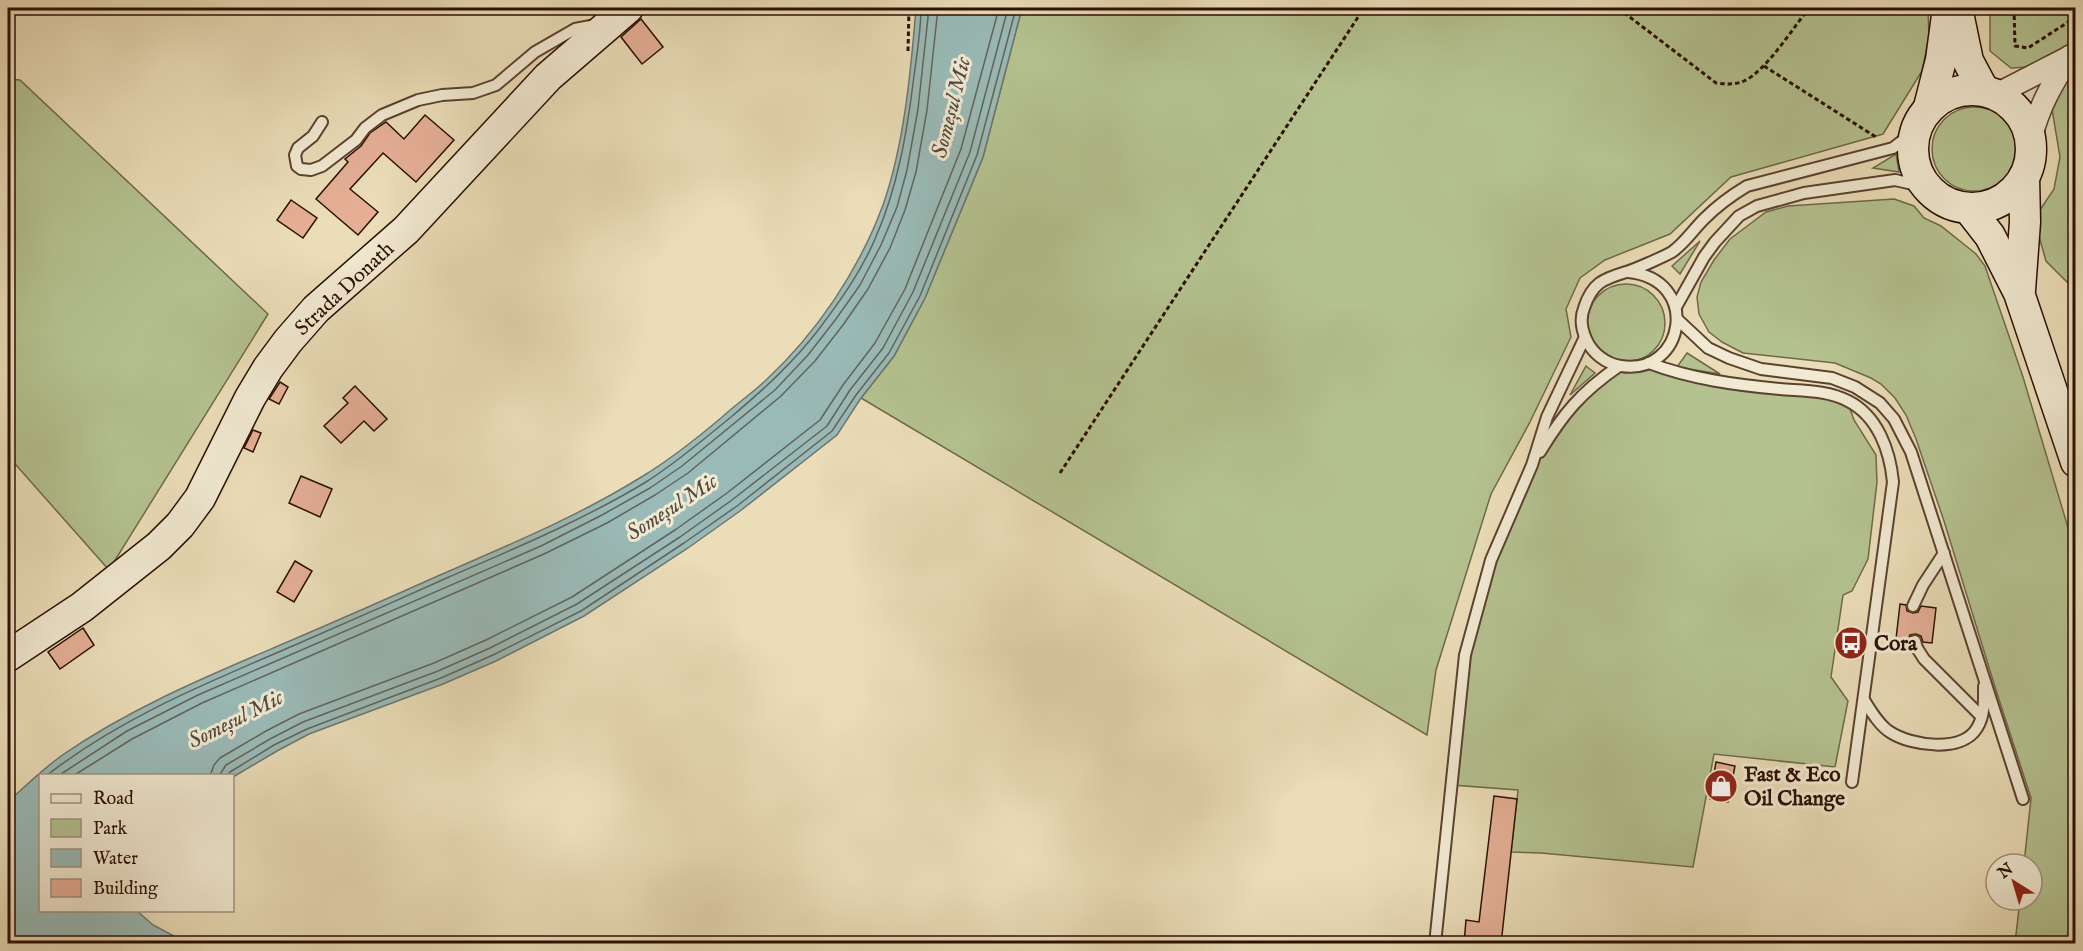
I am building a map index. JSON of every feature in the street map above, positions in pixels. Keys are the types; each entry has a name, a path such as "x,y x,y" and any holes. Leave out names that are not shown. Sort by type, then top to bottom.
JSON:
{"main road":[{"path":"1948,8 1941,60 1912,128 1911,153 1916,171 1926,187 1944,201 1969,209 1985,207 2013,193 2024,177 2031,158 2031,139 2027,125 2019,113 1990,93 1968,61 1957,8"},
{"name":"Strada Donath","path":"8,656 82,607 159,546 180,525 200,498 250,398 288,341 316,309 406,230 548,77 620,15"},
{"path":"1912,128 1946,95 1961,90 1990,93"},
{"path":"2019,293 2025,222 2024,177"},
{"path":"1969,209 1990,236 2019,293 2076,462"}],"street":[{"path":"1990,93 2073,54"},
{"path":"2031,139 2037,115 2048,90 2073,54"}],"lane":[{"path":"322,122 313,136 298,148 295,155 297,166 301,170 306,171 322,166 356,141 373,120 382,115 418,100 442,95 473,93 496,85 535,52 575,29 620,15"},
{"path":"1628,272 1641,273 1659,282 1671,295 1676,307 1677,319 1676,332 1670,345 1660,356 1649,363 1634,367 1619,366 1600,357 1590,347 1585,337 1582,312 1587,298 1597,284 1613,275 1628,272 1672,252 1729,197 1747,186 1912,128"},
{"path":"1676,307 1715,242 1739,216 1757,206 1804,193 1895,180 1926,187"},
{"path":"1677,319 1708,348 1729,358 1761,369 1832,378 1855,387 1880,403 1894,419 1911,452 2023,799"},
{"path":"1435,944 1465,655 1491,560 1532,465 1547,417 1585,337"},
{"path":"1649,363 1678,374 1760,387 1811,391 1847,400 1858,407 1882,436 1891,460 1893,482 1852,782"},
{"path":"1532,465 1559,420 1586,390 1619,366"},
{"path":"1913,606 1923,585 1944,553"},
{"path":"1915,641 1924,659 1981,716"},
{"path":"1864,699 1888,731 1905,741 1924,745 1962,740 1977,729 1984,709 1984,677"}],"path":[{"path":"908,51 909,8"},
{"path":"1060,473 1364,8"},
{"path":"1618,8 1716,83 1730,84 1742,82 1764,66 1809,8"},
{"path":"2014,8 2015,46 2028,48 2076,17"},
{"path":"1764,66 1912,128"}],"green space":[{"path":"1022,8 1928,8 1929,37 1922,71 1883,134 1731,177 1670,234 1605,260 1580,278 1566,309 1571,337 1530,422 1491,494 1436,670 1427,735 861,398 894,356 925,298 983,157"},
{"path":"1990,8 2075,8 2075,41 2029,67 2011,68 1990,51"},
{"path":"2075,70 2075,290 2046,261 2034,219 2054,189 2060,157 2051,103 2063,80"},
{"path":"8,79 20,80 268,314 109,570 8,456"},
{"path":"1966,107 1982,107 1998,114 2009,125 2016,141 2013,165 2004,179 1982,191 1966,191 1950,184 1939,173 1932,157 1932,141 1939,125 1950,114"},
{"path":"1896,154 1899,172 1873,168"},
{"path":"1894,199 1914,206 1924,218 1941,226 1976,254 1985,266 2023,377 2075,551 2075,943 2015,943 2019,912 2044,912 2044,852 2025,852 2031,798 1944,521 1906,415 1895,398 1871,378 1835,363 1743,353 1709,332 1699,314 1697,297 1701,282 1730,239 1766,212 1788,206"},
{"path":"1700,241 1680,274 1672,266"},
{"path":"1626,284 1641,287 1654,295 1662,308 1665,323 1662,338 1654,351 1641,359 1626,362 1611,359 1598,351 1590,338 1587,323 1590,308 1598,295 1611,287"},
{"path":"1687,353 1720,374 1677,367"},
{"path":"1649,363 1847,400 1854,420 1876,455 1877,482 1868,559 1852,591 1843,595 1831,677 1848,701 1835,767 1714,754 1693,867 1511,852 1518,790 1452,785 1465,655 1491,560 1532,465 1559,420 1619,366"},
{"path":"1586,366 1595,373 1570,395"}],"water":[{"name":"Someșul Mic","path":"916,8 1022,8 983,157 925,298 894,356 861,398 837,435 740,511 584,616 496,661 443,684 309,734 234,776 234,774 39,774 39,912 138,912 153,925 187,943 8,943 8,802 40,772 61,756 116,722 174,692 518,541 619,491 663,463 760,386 819,321 849,277 862,253 883,205 890,182 909,82"}],"building":[{"path":"641,19 663,47 642,64 621,37"},
{"path":"425,115 454,140 416,182 383,153 350,189 378,212 358,235 316,199 348,162 345,159 361,146 370,133 386,122 404,139"},
{"path":"291,200 317,218 303,238 277,220"},
{"path":"280,382 288,387 279,404 269,399"},
{"path":"355,386 387,419 374,431 364,421 341,443 324,426 348,403 343,398"},
{"path":"253,430 261,433 253,452 244,448"},
{"path":"301,476 332,489 320,517 289,503"},
{"path":"295,561 312,571 294,602 277,592"},
{"path":"1900,604 1906,605 1907,611 1913,613 1918,612 1921,606 1936,608 1932,643 1923,642 1921,636 1916,634 1910,635 1908,640 1896,639"},
{"path":"83,628 94,645 60,669 48,652"},
{"name":"Fast & Eco Oil Change","path":"1716,762 1735,766 1728,802 1710,799"},
{"path":"1494,796 1517,799 1501,944 1464,944 1466,920 1479,922"}],"place":[{"name":"Cora","path":"1851,643"},
{"name":"Fast & Eco Oil Change","path":"1721,786"}]}
